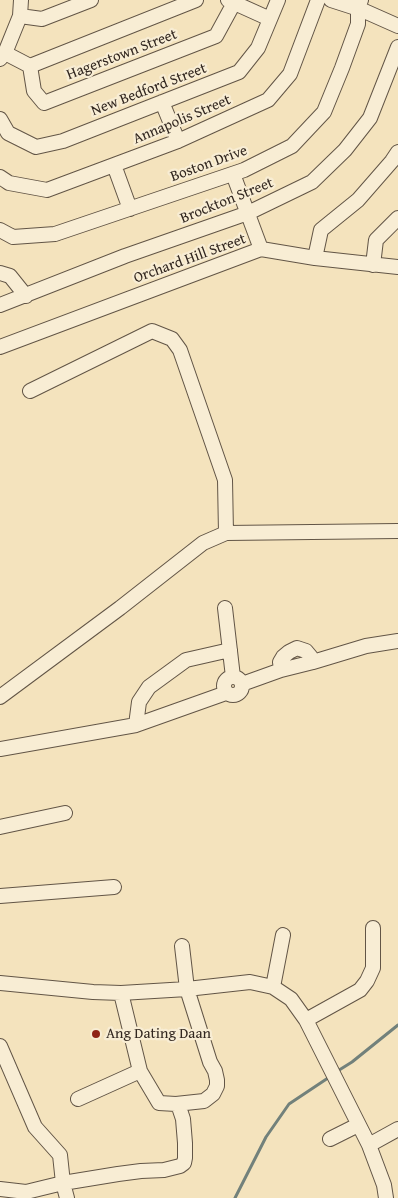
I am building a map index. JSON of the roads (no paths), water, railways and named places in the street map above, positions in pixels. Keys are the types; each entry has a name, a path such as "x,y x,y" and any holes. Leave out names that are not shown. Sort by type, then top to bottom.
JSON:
{"street":[{"path":"21,0 20,16 2,56 30,66 196,0"},
{"path":"20,16 42,19 91,0"},
{"name":"New Bedford Street","path":"0,119 8,133 36,147 63,141 239,72 258,48 278,0"},
{"name":"Annapolis Street","path":"0,177 9,183 47,190 178,141 268,100 290,74 318,0"},
{"path":"331,0 365,5 398,26"},
{"path":"231,2 270,19"},
{"name":"Hagerstown Street","path":"30,66 34,91 44,103 216,36 231,2"},
{"name":"Boston Drive","path":"0,230 13,237 55,234 244,170 292,146 324,112 365,5"},
{"name":"Brockton Street","path":"0,305 125,256 248,213 312,182 345,150 370,118 398,47"},
{"path":"162,102 178,141"},
{"path":"315,258 321,230 358,200 398,152"},
{"path":"114,165 130,209"},
{"path":"233,174 261,250"},
{"path":"372,265 376,240 398,218"},
{"name":"Orchard Hill Street","path":"0,347 261,250 398,268"},
{"path":"0,273 10,276 26,296"},
{"path":"30,391 152,331 172,339 180,350 225,480 226,533"},
{"path":"0,698 203,544 226,533 398,532"},
{"path":"225,608 230,650 237,680"},
{"path":"0,750 136,725 226,693 223,686 224,682 230,678 237,680 312,662 366,646 398,641"},
{"path":"136,725 139,702 149,687 186,660 230,650"},
{"path":"0,827 65,813"},
{"path":"0,896 114,887"},
{"path":"306,1020 364,986 372,968 372,928"},
{"path":"273,986 283,935"},
{"path":"121,993 140,1071 159,1103 178,1104 204,1101 213,1094 217,1086 217,1080 187,989 182,946"},
{"path":"0,983 121,993 187,989 250,982 273,986 291,999 306,1020 369,1145 384,1185 386,1198"},
{"path":"0,1046 35,1127 60,1156 67,1198"},
{"path":"78,1099 140,1071"},
{"path":"0,1189 26,1192 64,1183 141,1171 164,1170 180,1166 184,1163 185,1158 184,1126 178,1104"},
{"path":"330,1139 358,1125"},
{"path":"369,1145 398,1129"}],"waterway":[{"path":"336,1072 352,1062 398,1025"},
{"path":"235,1198 266,1137 289,1104 331,1076"}],"place":[{"name":"Ang Dating Daan","path":"96,1034"}]}
